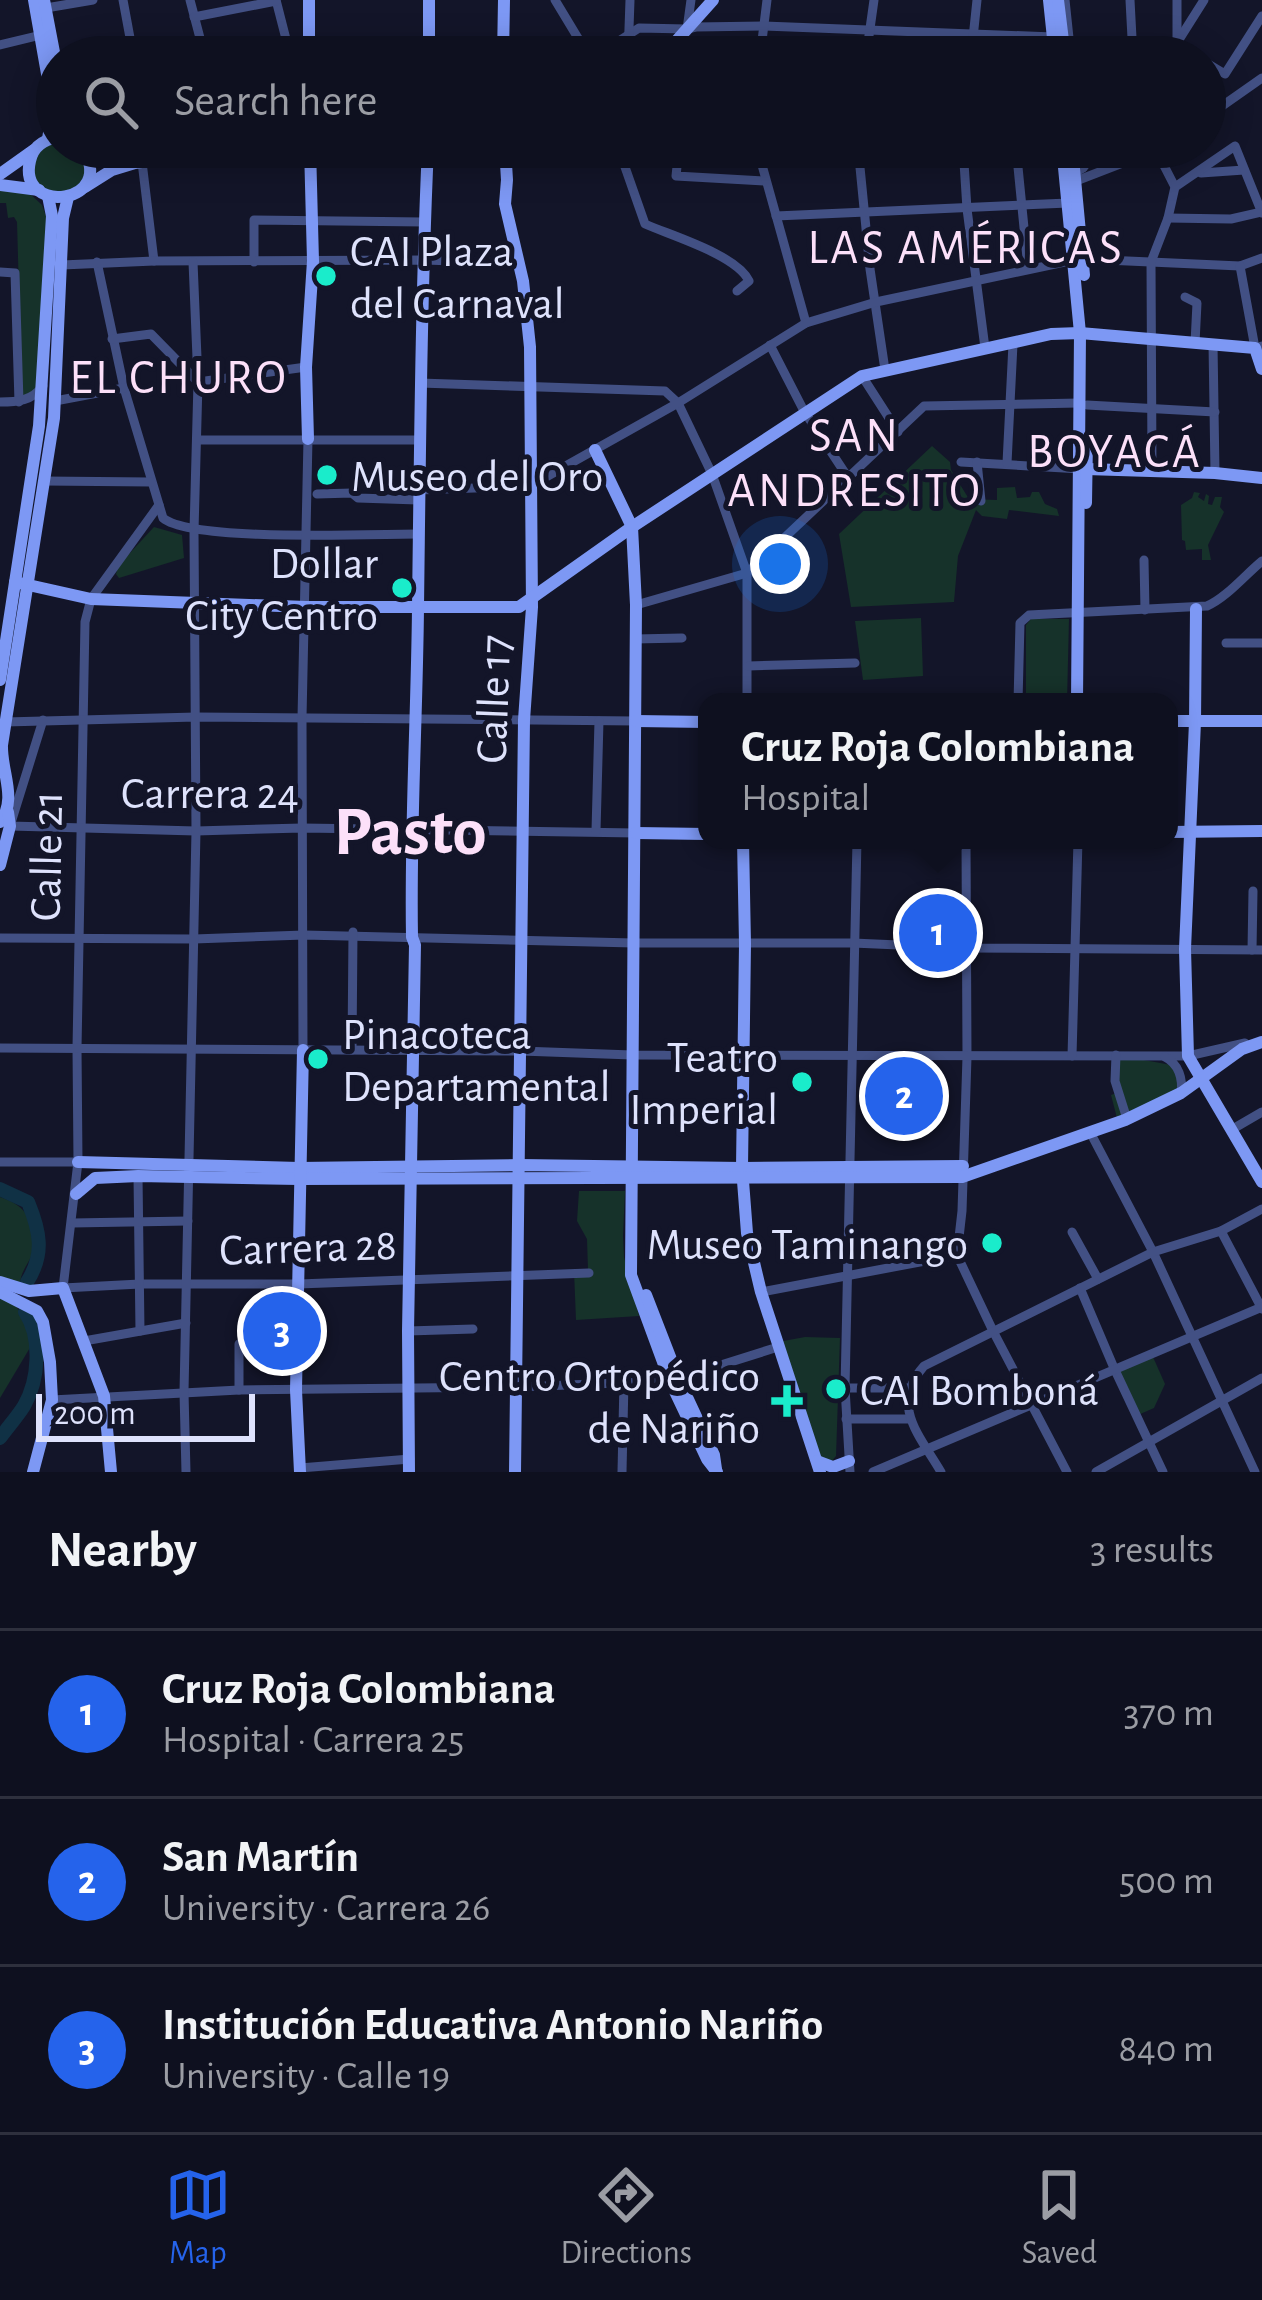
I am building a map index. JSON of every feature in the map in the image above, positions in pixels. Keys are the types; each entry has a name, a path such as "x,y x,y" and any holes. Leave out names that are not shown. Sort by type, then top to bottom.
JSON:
{"street":[{"path":"40,4 93,0"},
{"path":"123,0 130,36"},
{"path":"190,0 200,36"},
{"path":"194,17 276,0 285,36"},
{"path":"309,0 309,36"},
{"path":"429,0 429,36"},
{"path":"504,36 505,0"},
{"path":"555,0 577,36"},
{"path":"629,35 630,0"},
{"path":"691,0 692,28"},
{"path":"685,36 716,0"},
{"path":"763,36 766,0"},
{"path":"869,36 874,0"},
{"path":"973,35 977,0"},
{"path":"1049,0 1053,36"},
{"path":"1062,0 1066,36"},
{"path":"1130,0 1132,36"},
{"path":"1177,0 1177,36"},
{"path":"1182,36 1204,0"},
{"path":"37,36 41,35 40,4"},
{"path":"40,4 48,36"},
{"path":"1226,72 1262,16"},
{"path":"629,35 639,28 764,26 1013,36"},
{"path":"0,45 36,36"},
{"path":"1226,103 1262,78"},
{"path":"1168,218 1231,219 1262,212 1234,146 1226,152"},
{"path":"0,174 35,149"},
{"path":"0,865 9,790 1,758 3,722 43,386 52,216 28,166 35,149"},
{"path":"84,187 90,168"},
{"path":"0,185 68,197 116,168"},
{"path":"150,168 154,261"},
{"path":"310,168 313,261 306,367 296,1390 300,1470 409,1466 415,945 410,829 427,168"},
{"name":"Calle 17","path":"506,168 505,203 520,263 531,386 515,1472"},
{"path":"625,168 645,224 733,262 749,280 737,291"},
{"path":"677,168 676,176 765,182"},
{"path":"762,168 806,323"},
{"path":"860,168 885,370"},
{"path":"964,168 985,348"},
{"path":"1017,168 1028,268"},
{"path":"1064,168 1078,260"},
{"path":"1077,168 1084,333 1080,693"},
{"path":"1078,174 1083,168"},
{"path":"1078,174 1098,168"},
{"path":"1152,469 1151,262 1175,188 1168,168"},
{"path":"1175,188 1203,168"},
{"path":"1196,173 1244,170"},
{"path":"0,680 5,619 22,584 44,481 55,401 63,218 68,197"},
{"path":"776,216 1068,203"},
{"path":"254,262 254,220 424,222"},
{"path":"317,494 352,493 358,498 530,486 678,403 806,323 876,302 1078,260 1240,266 1262,257"},
{"path":"97,262 124,388 158,505 171,525 194,531 417,534"},
{"path":"186,1472 196,831 194,262"},
{"path":"62,265 520,263"},
{"path":"1240,266 1262,369"},
{"path":"0,272 15,273 19,402"},
{"path":"1185,296 1197,303 1195,343"},
{"path":"22,584 92,599 306,607 519,607 862,376 1051,334 1084,333 1150,344 1259,347"},
{"path":"112,339 151,334 198,382"},
{"path":"1007,463 1013,344"},
{"path":"1213,344 1215,472"},
{"path":"770,345 804,411 849,479"},
{"path":"0,352 17,353"},
{"path":"198,382 306,367"},
{"path":"862,376 898,432"},
{"path":"420,383 665,391 678,403 712,474 747,573 747,693"},
{"path":"19,402 43,386"},
{"path":"55,401 124,388"},
{"path":"0,402 31,407 39,426"},
{"path":"636,605 747,573 924,406 1083,404 1215,412"},
{"path":"198,440 418,440"},
{"path":"595,451 632,527 636,605 632,1261 675,1380 714,1455 717,1471"},
{"path":"961,462 1262,478"},
{"path":"977,462 981,501"},
{"path":"44,481 151,482"},
{"name":"Calle 21","path":"111,1472 104,1396 63,1288 78,1162 85,622 92,599 158,505"},
{"path":"1144,560 1145,610"},
{"path":"1018,693 1021,623 1029,615 1196,609 1216,603 1262,561"},
{"path":"1196,609 1185,949 1188,1056 1260,1173"},
{"path":"635,639 682,638"},
{"path":"1226,643 1262,643"},
{"path":"748,666 855,663"},
{"path":"3,722 196,717 698,722"},
{"path":"5,821 43,720"},
{"path":"1178,722 1262,721"},
{"path":"596,831 599,722"},
{"name":"Carrera 24","path":"5,821 196,831 302,828 698,834"},
{"path":"1178,832 1262,831"},
{"path":"743,849 742,1173 747,1233 761,1292 818,1466 833,1467 850,1467 845,1388 857,849"},
{"path":"966,849 967,1057 957,1255 1067,1472"},
{"path":"1072,1056 1078,849"},
{"path":"0,938 353,934 634,943 1257,950 1253,891"},
{"path":"352,1050 353,934"},
{"path":"0,1048 1188,1056 1262,1040"},
{"path":"0,1162 78,1162 189,1172 963,1171 1127,1119 1181,1093 1262,1040"},
{"path":"1116,1055 1115,1081 1127,1119"},
{"path":"1160,1055 1177,1067 1181,1093"},
{"path":"1232,1130 1262,1112"},
{"path":"1090,1132 1153,1252 1256,1472"},
{"path":"78,1162 84,1173 95,1178 189,1172"},
{"path":"138,1176 140,1331"},
{"path":"76,1194 95,1178"},
{"path":"941,1472 909,1419 909,1388 924,1366 1153,1252 1221,1231 1262,1209"},
{"path":"72,1223 188,1221"},
{"path":"873,1472 1262,1308 1221,1231"},
{"path":"1072,1232 1098,1279"},
{"path":"761,1292 957,1255"},
{"name":"Carrera 28","path":"29,1298 63,1288 140,1284 589,1274"},
{"path":"3,1288 29,1298 43,1322 50,1361 52,1400 33,1472"},
{"path":"1080,1288 1162,1472"},
{"path":"84,1341 187,1323"},
{"path":"407,1331 473,1329"},
{"path":"239,1344 239,1390"},
{"path":"52,1400 239,1390 517,1388 675,1380 778,1347"},
{"path":"1096,1472 1262,1378"},
{"path":"622,1472 625,1382"},
{"path":"845,1388 909,1388"},
{"path":"847,1419 909,1419"}],"green space":[{"path":"36,153 36,168 88,168 78,192 39,190 29,164"},
{"path":"0,191 27,191 42,205 47,219 36,393 22,397 17,222 8,218"},
{"path":"932,446 950,462 969,499 997,500 997,488 1015,487 1017,498 1039,492 1059,516 1009,510 1007,519 982,516 976,510 958,556 954,602 851,607 839,534"},
{"path":"1194,492 1204,501 1209,496 1212,505 1215,497 1222,497 1224,512 1208,545 1211,560 1202,560 1202,549 1186,550 1182,540 1181,505"},
{"path":"154,527 182,535 184,558 119,578 118,566"},
{"path":"921,618 923,676 863,680 855,621"},
{"path":"1031,619 1069,619 1067,693 1026,693 1026,625"},
{"path":"1118,1060 1171,1065 1177,1092 1117,1118 1111,1095 1117,1093"},
{"path":"579,1191 625,1191 624,1257 639,1316 576,1320 574,1271 588,1270 587,1239 577,1221"},
{"path":"0,1197 22,1210 33,1230 32,1254 20,1285 0,1278"},
{"path":"0,1292 18,1309 31,1346 0,1398"},
{"path":"840,1338 836,1456 831,1462 816,1453 778,1342"},
{"path":"1153,1357 1165,1384 1154,1408 1138,1415 1119,1371"}],"waterway":[{"path":"0,1189 28,1202 35,1223 38,1252 27,1282"},
{"path":"0,1438 24,1406 35,1372 36,1346 25,1312"}],"place":[{"name":"CAI Plaza del Carnaval","path":"326,276"},
{"name":"Museo del Oro","path":"327,475"},
{"name":"Dollar City Centro","path":"402,588"},
{"name":"Cruz Roja Colombiana","path":"938,933"},
{"name":"Pinacoteca Departamental","path":"318,1059"},
{"name":"Teatro Imperial","path":"802,1082"},
{"name":"San Martín","path":"904,1096"},
{"name":"Museo Taminango","path":"992,1243"},
{"name":"Institución Educativa Antonio Nariño","path":"282,1331"},
{"name":"CAI Bomboná","path":"836,1389"},
{"name":"Centro Ortopédico de Nariño","path":"787,1401"}],"district":[{"name":"LAS AMÉRICAS","path":"966,246"},
{"name":"EL CHURO","path":"179,376"},
{"name":"BOYACÁ","path":"1115,450"},
{"name":"SAN ANDRESITO","path":"855,462"},
{"name":"Pasto","path":"410,830"}]}
